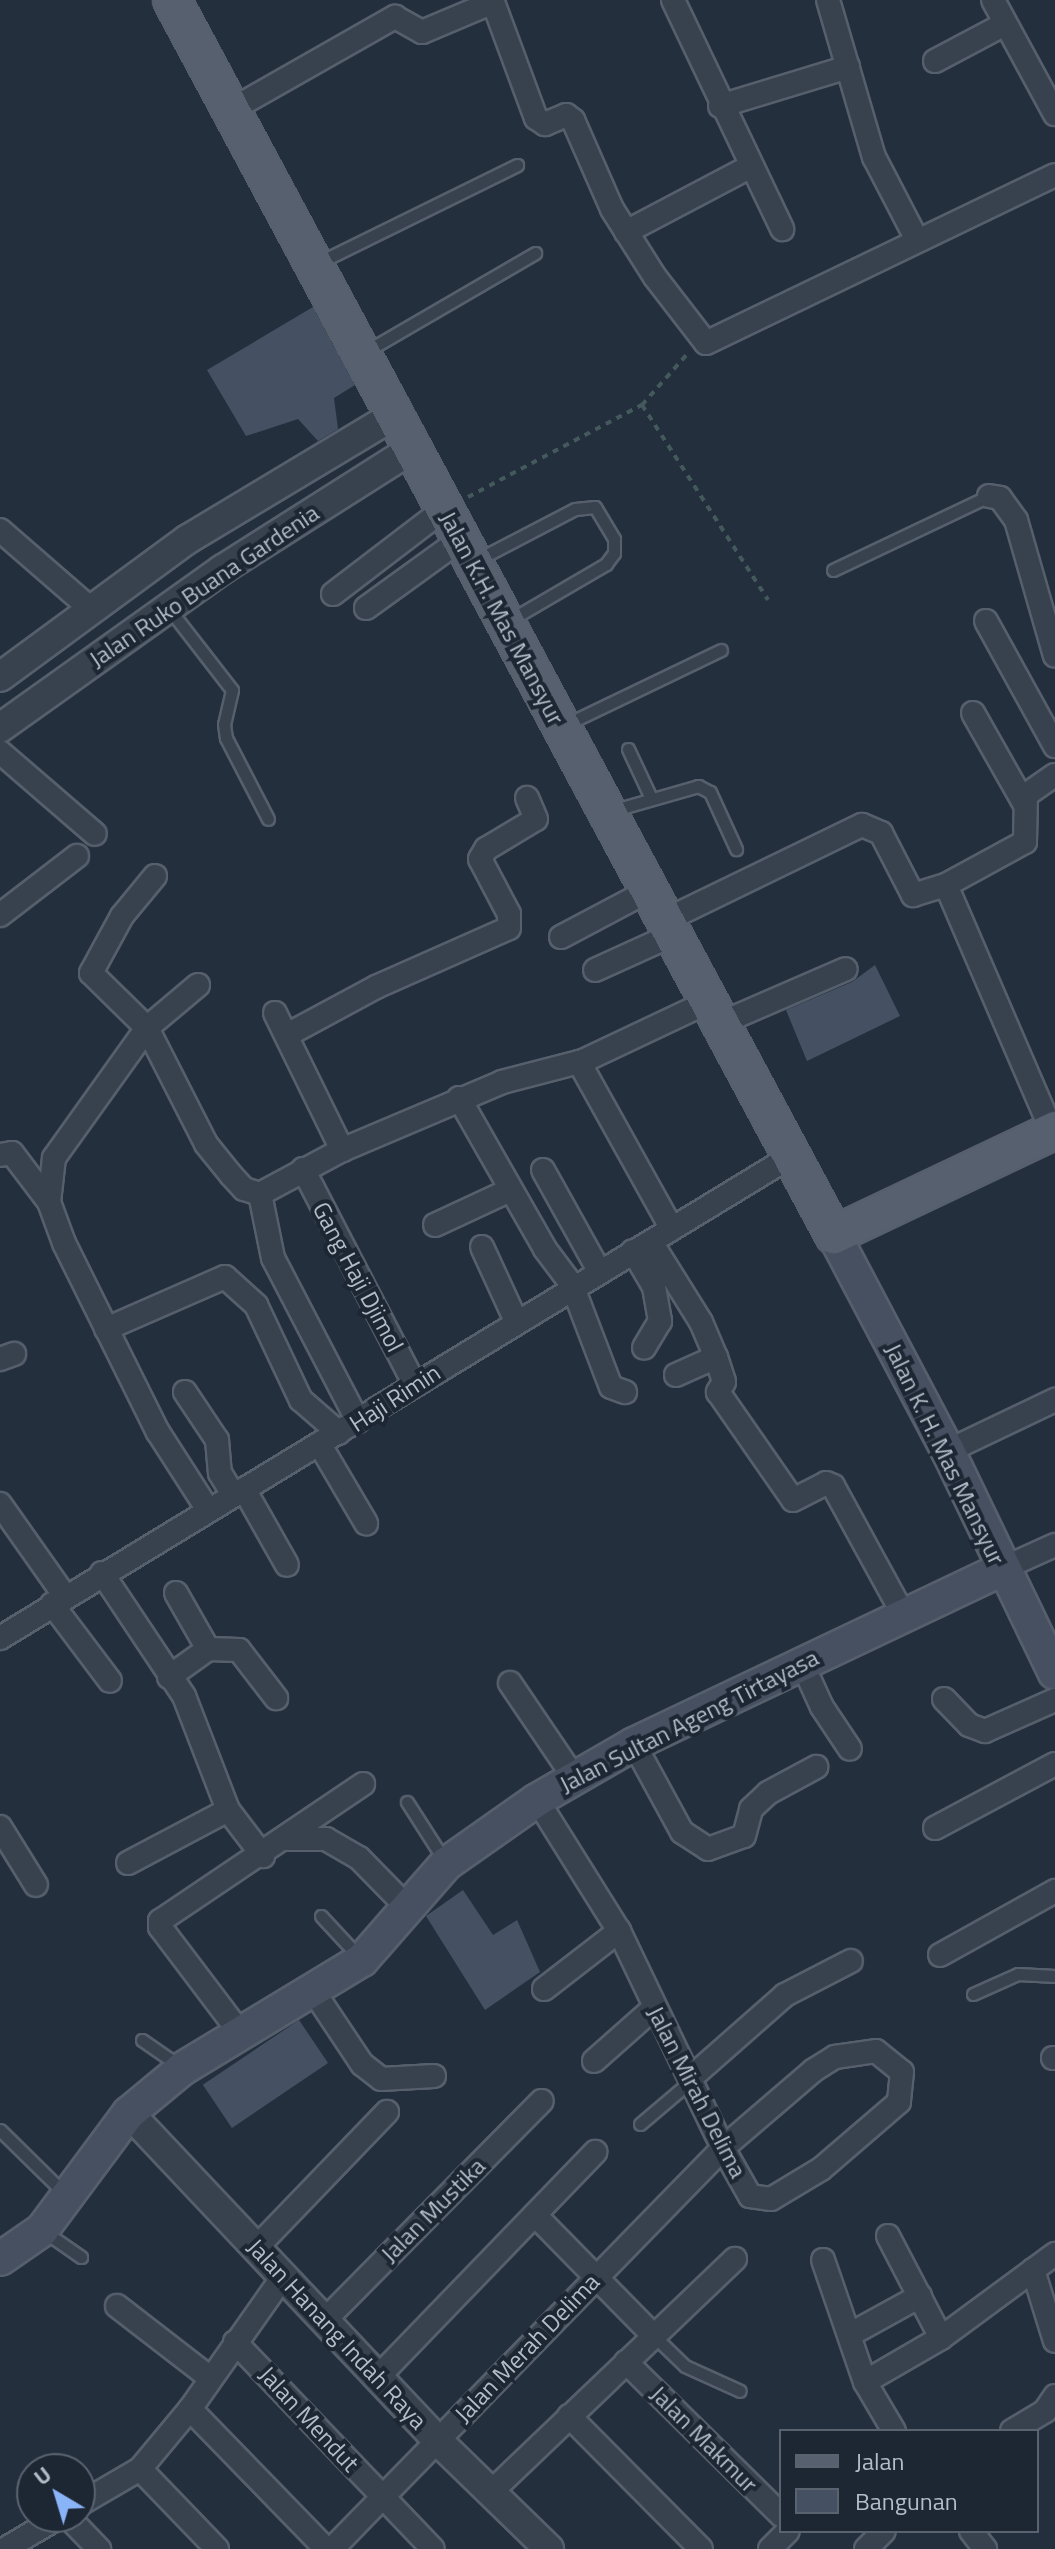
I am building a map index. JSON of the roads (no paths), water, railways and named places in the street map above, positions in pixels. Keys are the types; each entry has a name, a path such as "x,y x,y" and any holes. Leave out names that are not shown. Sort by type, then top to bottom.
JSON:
{"main road":[{"name":"Jalan K.H. Mas Mansyur","path":"183,4 231,110 834,1235"},
{"path":"834,1235 1053,1131"},
{"name":"Jalan K. H. Mas Mansyur","path":"834,1235 948,1451 1002,1569 1055,1673"},
{"name":"Jalan Sultan Ageng Tirtayasa","path":"0,2259 42,2230 120,2126 182,2069 314,1992 362,1960 446,1864 537,1800 634,1744 1002,1569"}],"street":[{"path":"673,0 720,106 782,229"},
{"path":"828,0 874,157 916,238"},
{"path":"993,0 1055,114"},
{"path":"231,110 395,17 422,32 462,5 495,4 536,118 545,124 566,115 573,120 626,232 699,341 711,342 916,238 1055,175"},
{"path":"935,61 1005,24"},
{"path":"720,106 848,67"},
{"path":"626,232 751,166"},
{"name":"Jalan Ruko Buana Gardenia","path":"11,669 188,539 394,415"},
{"path":"343,446 361,457 367,478"},
{"name":"Jalan Ruko Buana Gardenia","path":"0,728 169,609 412,449"},
{"path":"989,496 1000,498 1016,520 1048,607 1055,656"},
{"path":"0,530 92,610"},
{"path":"333,594 459,537"},
{"path":"366,608 459,537"},
{"path":"986,621 1055,746"},
{"path":"11,669 47,692"},
{"path":"973,713 1024,803"},
{"path":"0,752 95,834"},
{"path":"561,937 661,916 862,825 881,833 913,895 946,885 1025,842 1024,803 1030,790 1055,775"},
{"path":"287,1035 376,987 509,928 509,914 480,859 486,849 536,819 527,798"},
{"path":"0,915 77,856"},
{"path":"155,876 122,916 91,973 147,1028 206,1144 244,1189 260,1194 342,1150 459,1098 579,1062 846,969"},
{"path":"946,885 1053,1131"},
{"path":"595,970 661,916"},
{"path":"49,1202 54,1158 147,1028 198,985"},
{"path":"275,1013 342,1150"},
{"path":"579,1062 671,1227"},
{"path":"459,1098 510,1190 572,1285 611,1387 625,1392"},
{"path":"0,1155 12,1153 49,1202 106,1329 158,1432 208,1510"},
{"name":"Haji Rimin","path":"0,1638 102,1573 339,1433 598,1269 642,1247 790,1157"},
{"name":"Gang Haji Djimol","path":"303,1169 415,1385"},
{"path":"543,1170 598,1269"},
{"path":"435,1225 510,1190"},
{"path":"260,1194 273,1258 339,1433 366,1523"},
{"path":"482,1247 516,1321"},
{"path":"642,1247 660,1321 644,1348"},
{"path":"642,1247 701,1322 724,1382 718,1392 793,1500 826,1483 833,1486 903,1614"},
{"path":"106,1329 225,1277 256,1305 301,1400 339,1433"},
{"path":"676,1375 716,1357"},
{"path":"185,1392 217,1440 220,1473 238,1492 287,1565"},
{"path":"948,1451 1055,1400"},
{"path":"0,1504 110,1681"},
{"name":"Jalan Sultan Ageng Tirtayasa","path":"1002,1569 1055,1545"},
{"path":"102,1573 184,1696 228,1810 263,1856"},
{"path":"176,1593 208,1649"},
{"path":"169,1677 208,1649 239,1650 276,1698"},
{"path":"802,1663 822,1707 850,1749"},
{"path":"510,1683 575,1779"},
{"path":"944,1699 969,1725 985,1731 1055,1700"},
{"path":"634,1744 682,1832 708,1849 730,1845 744,1836 751,1809 768,1793 816,1767"},
{"path":"935,1828 1055,1764"},
{"path":"241,2034 159,1924 263,1856 363,1784"},
{"name":"Jalan Mirah Delima","path":"537,1800 619,1931 693,2077 723,2148 750,2196 771,2199 821,2169 899,2102 902,2072 876,2051 835,2057 814,2070"},
{"path":"128,1863 228,1810"},
{"path":"0,1827 36,1885"},
{"path":"287,1839 326,1839 359,1858 409,1909"},
{"path":"940,1955 1055,1891"},
{"path":"544,1989 619,1931"},
{"path":"693,2077 785,1995 851,1961"},
{"path":"314,1992 362,2064 381,2079 434,2076"},
{"path":"594,2061 655,2007"},
{"name":"Jalan Merah Delima","path":"329,2549 723,2148 814,2070"},
{"name":"Jalan Mustika","path":"325,2320 542,2101"},
{"path":"256,2248 387,2112"},
{"name":"Jalan Hanang Indah Raya","path":"120,2126 256,2248 438,2441 549,2549"},
{"path":"378,2377 595,2152"},
{"path":"535,2215 654,2336"},
{"path":"888,2236 941,2338"},
{"path":"865,2382 941,2338 1055,2254"},
{"path":"490,2493 735,2259"},
{"path":"823,2260 865,2382 889,2429"},
{"path":"1033,2270 1055,2341"},
{"path":"96,2495 140,2469 190,2409 282,2278"},
{"path":"851,2334 920,2296"},
{"path":"117,2306 210,2378"},
{"name":"Jalan Mendut","path":"235,2342 433,2549"},
{"name":"Jalan Makmur","path":"626,2362 779,2513"},
{"path":"1015,2429 1045,2411 1055,2396"},
{"path":"190,2409 329,2549"},
{"path":"569,2416 701,2549"},
{"path":"140,2469 217,2549"},
{"path":"5,2549 32,2533"},
{"path":"84,2533 99,2549"},
{"path":"770,2549 786,2533"},
{"path":"866,2549 882,2533"}],"lane":[{"path":"314,265 517,165"},
{"path":"361,354 535,253"},
{"path":"833,570 989,496"},
{"path":"459,537 595,507 614,539 614,553 606,564 505,623"},
{"path":"169,609 232,690 226,738 268,819"},
{"path":"560,727 721,650"},
{"path":"628,749 651,798"},
{"path":"606,812 698,786 710,792 736,849"},
{"path":"407,1802 446,1864"},
{"path":"321,1916 362,1960"},
{"path":"973,1994 1018,1974 1055,1976"},
{"path":"142,2040 182,2069"},
{"path":"640,2124 693,2077"},
{"path":"0,2130 67,2196"},
{"path":"42,2230 81,2257"},
{"path":"654,2336 685,2366 740,2391"}]}
